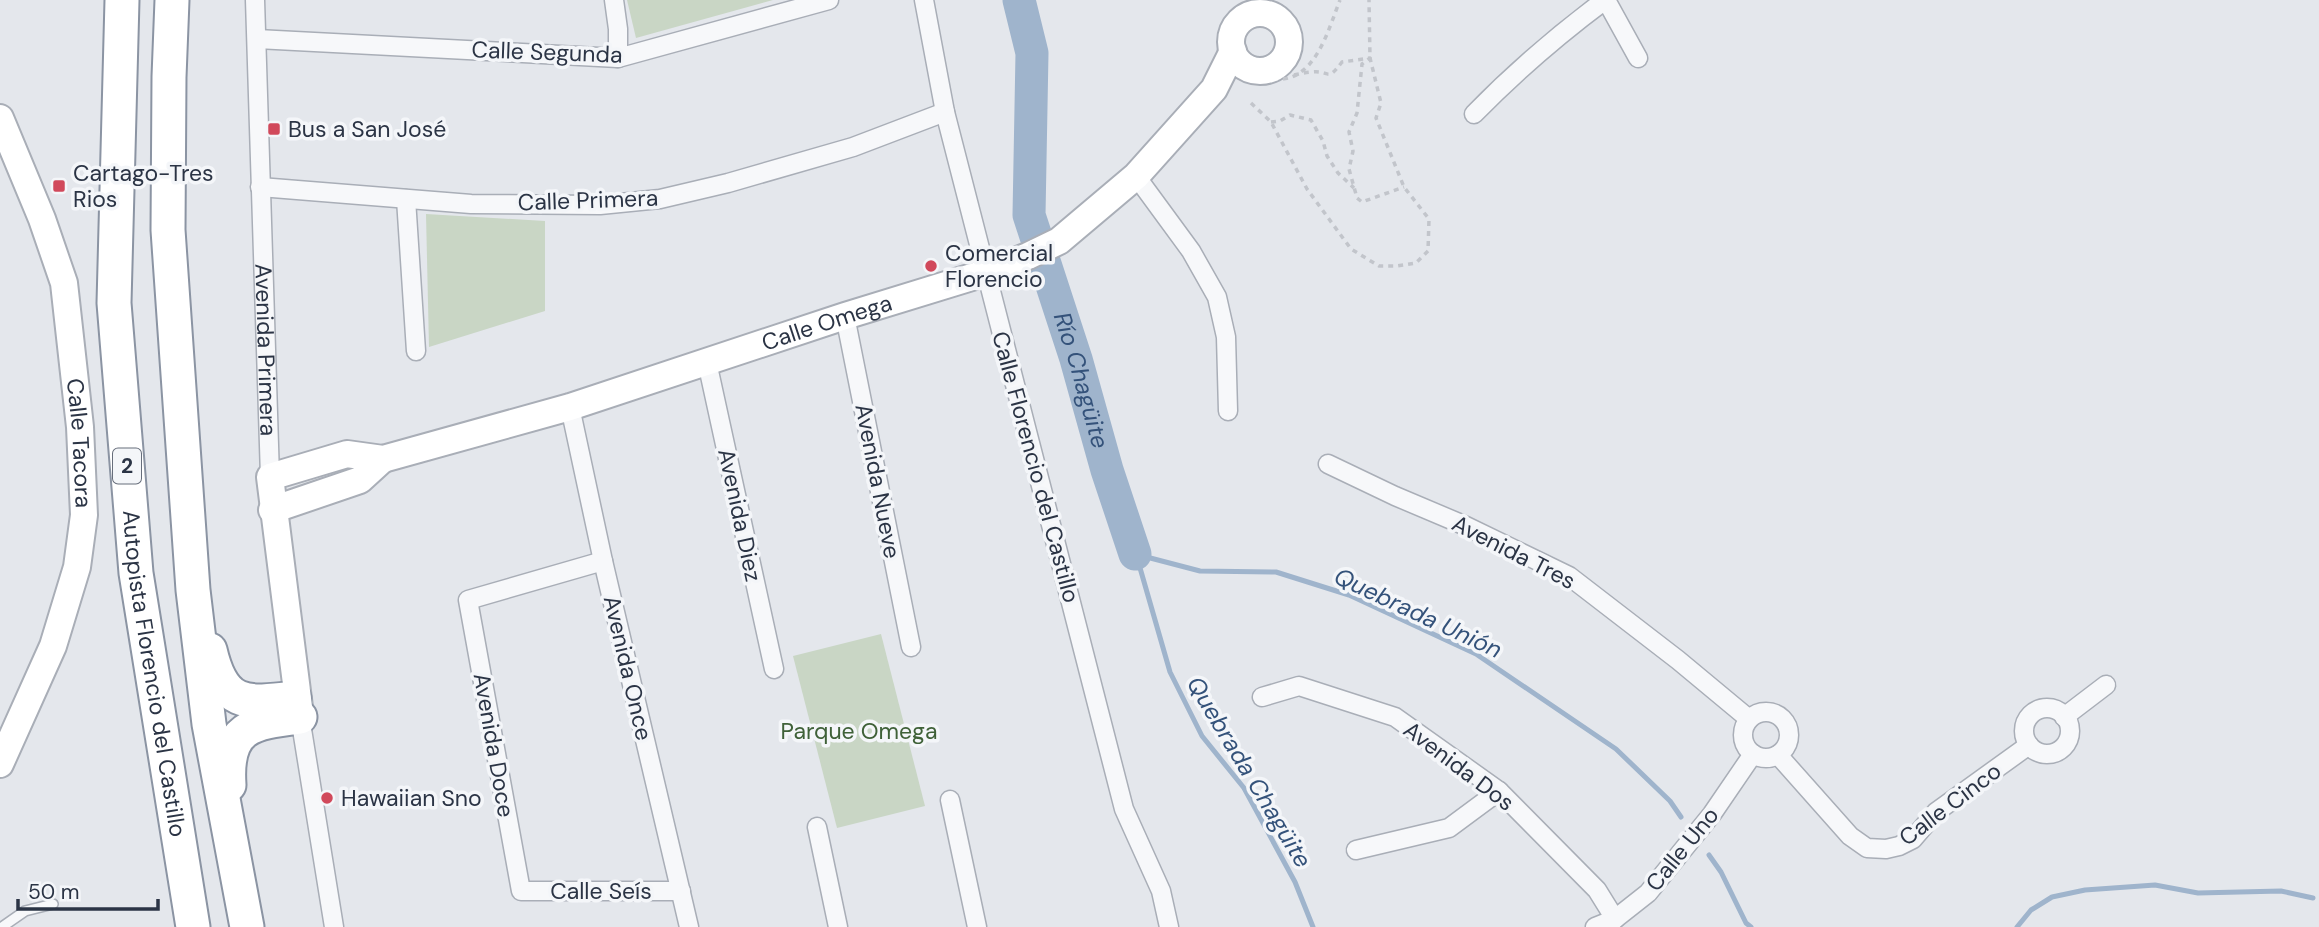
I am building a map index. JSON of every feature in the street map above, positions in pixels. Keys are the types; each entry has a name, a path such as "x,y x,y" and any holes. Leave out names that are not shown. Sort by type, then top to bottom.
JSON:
{"highway":[{"name":"Autopista Florencio del Castillo","path":"122,0 114,303 136,573 193,927"},
{"name":"Autopista Florencio del Castillo","path":"172,0 168,230 193,590 209,724 247,927"},
{"path":"193,590 205,622 216,671 224,686 234,695 257,702 298,707"},
{"path":"238,884 238,847 228,784 231,755 242,733 250,726 298,707"}],"street":[{"name":"Avenida Primera","path":"255,0 272,510 298,707"},
{"path":"614,0 618,58"},
{"name":"Calle Segunda","path":"257,39 618,58 829,0"},
{"name":"Calle Florencio del Castillo","path":"924,0 945,112 1124,809 1161,891 1169,927"},
{"path":"1288,34 1269,7 1241,21 1231,40 1233,51 1245,67 1264,75 1282,62 1287,53 1288,34 1289,0"},
{"path":"1474,114 1512,75 1605,0 1638,58"},
{"name":"Calle Omega","path":"270,477 347,454 383,459 570,407 985,273 1028,256 1059,241 1136,176 1214,89 1233,51"},
{"name":"Calle Omega","path":"1214,89 1264,75"},
{"name":"Calle Primera","path":"260,187 471,204 587,205 660,199 728,183 853,147 945,112"},
{"name":"Calle Tacora","path":"0,118 6,150 43,219 64,284 80,427 85,515 77,567 53,646 0,764"},
{"path":"1136,176 1191,251 1217,297 1226,337 1228,411"},
{"path":"406,198 416,351"},
{"name":"Avenida Nueve","path":"845,316 911,647"},
{"name":"Avenida Diez","path":"706,362 774,669"},
{"name":"Avenida Once","path":"570,407 603,561 689,927"},
{"name":"Calle Omega","path":"272,510 360,480 383,459"},
{"name":"Avenida Tres","path":"1328,464 1569,576 1749,719"},
{"name":"Avenida Doce","path":"521,891 468,600 603,561"},
{"path":"2064,717 2106,685"},
{"name":"Avenida Dos","path":"1262,697 1299,686 1395,717 1499,790 1597,890 1615,919"},
{"path":"298,707 334,927"},
{"path":"2046,708 2054,709 2064,717 2070,728 2070,737 2060,751 2042,754 2029,745 2024,729 2030,715 2046,708"},
{"path":"1765,712 1781,717 1789,732 1784,749 1770,758 1753,754 1744,741 1743,733 1749,719 1765,712"},
{"name":"Calle Cinco","path":"1778,754 1850,836 1867,848 1899,846 1913,839 1936,813 2029,745"},
{"name":"Calle Uno","path":"1595,927 1615,919 1648,893 1712,814 1753,754"},
{"path":"1356,849 1449,828 1499,790"},
{"path":"950,800 977,927"},
{"path":"817,827 838,927"},
{"name":"Calle Seís","path":"521,891 681,891"}],"lane":[{"path":"1,927 25,911 53,904"}],"path":[{"path":"1294,75 1319,54 1340,0"},
{"path":"1251,103 1271,122 1307,189 1351,249 1379,266 1416,263 1428,251 1429,219 1404,187 1376,118 1381,103 1370,58 1369,0"},
{"path":"1264,75 1280,80 1316,71 1326,75 1333,74 1342,62 1370,58"},
{"path":"1370,58 1362,64 1357,113 1349,132 1353,151 1349,169 1357,198 1362,202 1404,187"},
{"path":"1271,122 1280,121 1290,115 1311,120 1327,156 1338,173 1356,190"}],"green space":[{"path":"627,0 773,0 636,38"},
{"path":"426,214 545,221 545,311 429,347"},
{"name":"Parque Omega","path":"881,634 925,806 837,828 793,656"}],"waterway":[{"name":"Río Chagüite","path":"1019,0 1032,53 1029,215 1135,554"},
{"name":"Quebrada Unión","path":"1135,554 1200,571 1276,572 1349,595 1476,654 1616,749 1670,801 1681,817"},
{"name":"Quebrada Chagüite","path":"1136,554 1170,672 1202,736 1244,788 1295,882 1313,927"},
{"name":"Quebrada Unión","path":"1709,855 1721,872 1746,923 1751,927"},
{"name":"Quebrada Unión","path":"2017,927 2031,910 2052,897 2085,890 2155,885 2198,893 2281,891 2313,898"}],"place":[{"name":"Bus a San José","path":"274,129"},
{"name":"Cartago-Tres Rios","path":"59,186"},
{"name":"Comercial Florencio","path":"931,266"},
{"name":"Hawaiian Sno","path":"327,798"}]}
